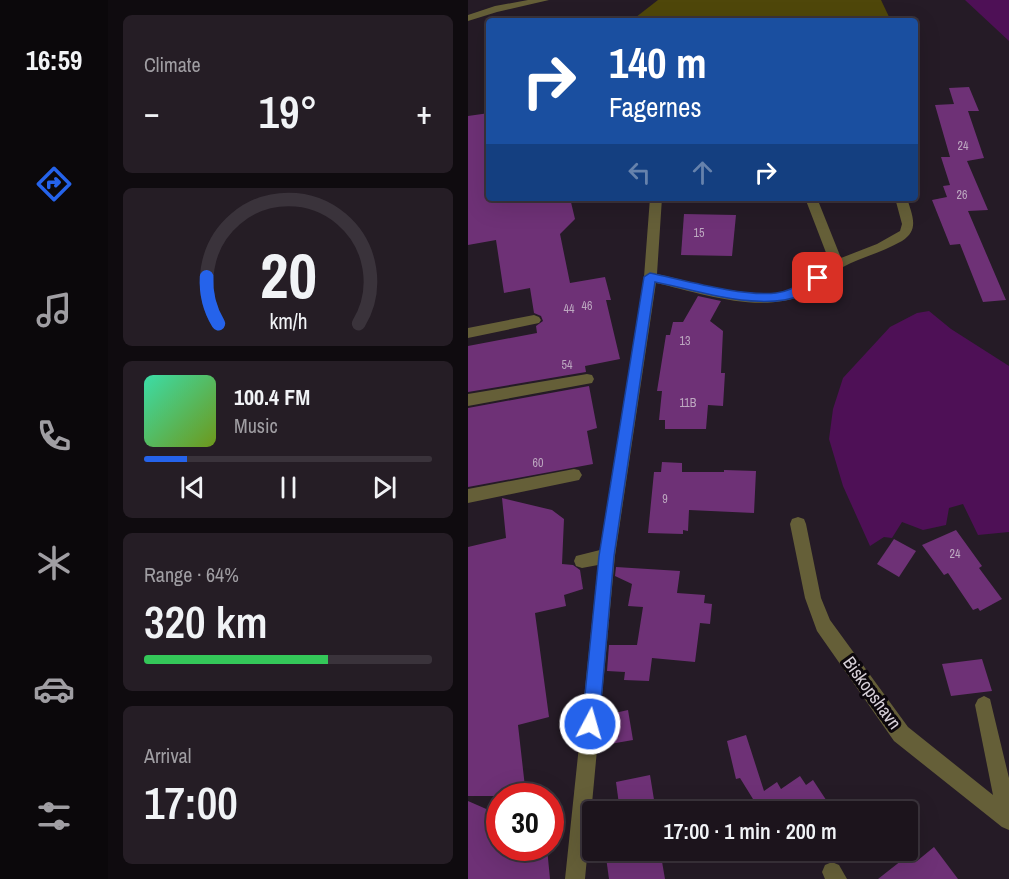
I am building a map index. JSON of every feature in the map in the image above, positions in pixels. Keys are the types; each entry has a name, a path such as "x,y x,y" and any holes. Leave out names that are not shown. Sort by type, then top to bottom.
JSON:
{"street":[{"path":"468,19 520,2 544,0"},
{"path":"468,19 486,22"},
{"path":"575,879 606,556 650,277 656,201"},
{"path":"812,201 837,264"},
{"path":"650,277 754,298 776,297 800,291 837,264 884,246 906,233 908,224 902,201"},
{"path":"468,333 534,320"},
{"path":"468,400 587,379"},
{"path":"468,496 574,475"},
{"name":"Biskopshavn","path":"798,524 813,598 823,625 901,734 1008,819"},
{"path":"582,561 606,556"},
{"path":"984,705 1008,819"}],"shaded area":[{"path":"658,0 881,0 890,18 635,18"},
{"path":"965,0 1009,0 1009,41"},
{"path":"929,311 951,329 1009,366 1009,532 978,535 963,504 949,508 946,525 923,530 902,522 892,538 884,537 870,546 843,486 829,439 833,409 843,378 890,327 917,313"}],"building":[{"path":"969,87 979,111 968,111 984,158 967,161 988,210 968,211 1006,300 983,302 960,244 950,245 932,200 947,197 943,186 950,185 941,157 950,157 935,105 954,104 949,88"},
{"path":"486,113 486,201 571,201 575,219 560,234 570,283 605,277 611,300 606,300 620,359 585,366 586,372 468,392 468,346 537,333 536,326 543,321 541,316 534,313 530,288 504,293 496,240 468,245 468,116"},
{"path":"684,214 736,215 732,256 681,255"},
{"path":"698,296 721,301 710,321 723,331 721,373 725,373 723,406 708,405 706,429 665,429 665,420 659,420 662,391 657,391 666,335 670,335 673,322 683,322"},
{"path":"589,386 597,428 587,431 593,464 468,487 468,408"},
{"path":"662,462 682,463 682,472 756,471 754,513 689,510 688,531 683,530 683,534 648,533 654,472 661,472"},
{"path":"502,498 552,510 564,519 562,564 573,565 580,570 583,589 564,595 566,606 535,613 549,717 518,725 525,783 486,783 486,796 468,796 468,547 506,538"},
{"path":"956,530 982,566 979,568 1002,599 980,611 978,608 973,610 948,573 944,575 922,545"},
{"path":"894,539 916,551 899,577 877,564"},
{"path":"616,567 680,571 677,593 705,595 704,603 712,604 710,624 700,623 695,662 652,658 649,681 624,680 625,672 607,671 609,645 637,645 643,607 628,606 632,584 615,576"},
{"path":"982,659 992,691 951,696 942,664"},
{"path":"628,710 633,740 610,744 606,715"},
{"path":"746,735 764,791 777,782 781,789 800,776 806,785 813,780 827,801 754,801 740,778 736,779 727,741"},
{"path":"650,775 654,801 619,801 616,782"},
{"path":"468,801 486,809 486,861 548,861 550,879 468,879"},
{"path":"934,847 958,879 878,879 901,861 918,860"},
{"path":"607,861 662,861 665,879 609,879"}],"route":[{"path":"590,724 606,556 650,277 754,298 776,297 800,291 818,278"}]}
